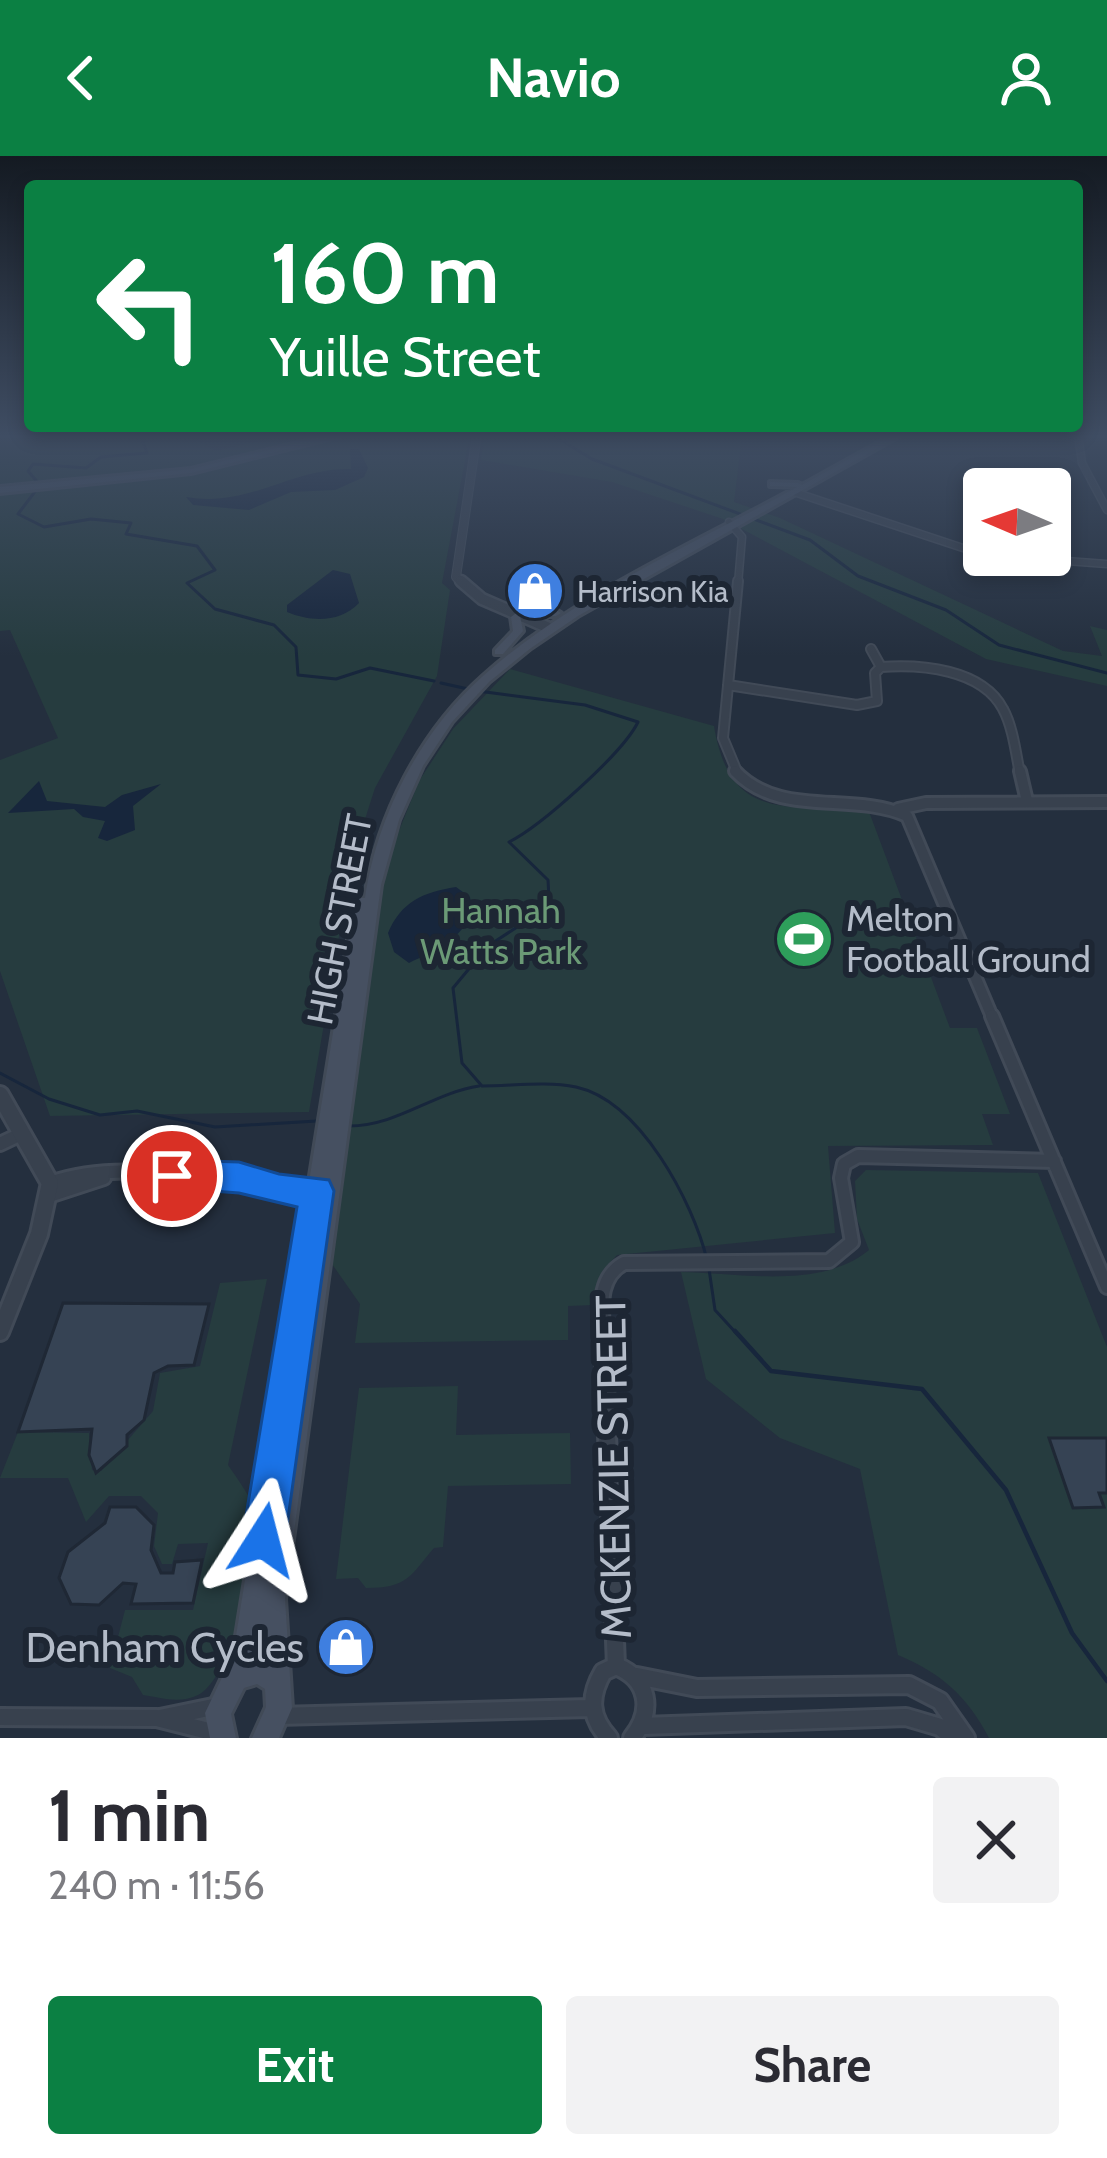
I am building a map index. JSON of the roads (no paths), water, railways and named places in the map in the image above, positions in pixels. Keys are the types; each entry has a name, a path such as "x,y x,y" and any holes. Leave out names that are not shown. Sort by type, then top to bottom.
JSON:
{"main road":[{"name":"HIGH STREET","path":"243,1672 380,856 407,779 464,691 493,659 556,613 756,508"},
{"name":"HIGH STREET","path":"464,691 541,624 760,508"},
{"path":"493,659 518,631 518,615 556,613"},
{"name":"HIGH STREET","path":"268,1732 272,1603 323,1192"},
{"path":"221,1736 220,1705 243,1672 260,1670 273,1679"}],"street":[{"path":"465,508 455,569 462,585 498,607 541,624"},
{"path":"848,508 963,547"},
{"path":"738,520 742,540 725,750 746,782 797,802 898,809 926,803 1107,802"},
{"path":"1071,561 1107,564"},
{"path":"871,649 881,667"},
{"path":"728,685 868,705 877,701 875,673 881,667"},
{"path":"881,667 949,673 998,700 1027,801"},
{"path":"898,809 913,826 1107,1287"},
{"path":"0,1095 49,1190 0,1332"},
{"path":"0,1144 23,1132"},
{"name":"MCKENZIE STREET","path":"616,1666 601,1294 614,1269 625,1263 830,1262 852,1242 841,1178 844,1164 858,1156 1054,1161"},
{"path":"49,1190 113,1176 239,1178 279,1191 323,1192"},
{"path":"609,1738 591,1708 597,1678 616,1666 637,1676 697,1688 909,1684 940,1701 966,1738"},
{"path":"637,1676 646,1694 637,1734 906,1717 940,1727 953,1738"},
{"path":"0,1717 157,1718 220,1705"},
{"path":"268,1732 591,1708"},
{"path":"157,1718 221,1736"}],"water":[{"path":"333,570 350,574 359,603 325,619 287,612 287,605"},
{"path":"39,781 47,801 105,807 122,795 161,784 133,806 135,830 107,841 98,838 105,821 83,817 74,809 8,813"},
{"path":"456,887 470,897 471,910 453,939 409,963 394,952 388,933 399,913 423,896"}],"waterway":[{"path":"23,508 18,514 44,527 91,519 131,523 126,534 197,546 215,570 187,583 215,609 274,625 296,647 298,675 336,679 370,668 434,681"},
{"path":"723,508 810,540 858,576 946,610 999,645 1107,673"},
{"path":"441,683 468,689"},
{"path":"478,691 585,705 638,722 580,788 509,842 548,880 549,899 537,914 488,946 453,988 462,1063 482,1086 576,1087 622,1112 676,1183 707,1260"},
{"path":"0,1073 49,1099 100,1115 137,1111 215,1127 317,1121"},
{"path":"349,1126 383,1121 479,1086"},
{"path":"709,1269 715,1310 737,1334"},
{"path":"735,1331 771,1371 922,1389 1006,1490 1072,1633 1107,1681"}],"place":[{"name":"Harrison Kia","path":"535,591"},
{"name":"Melton Football Ground","path":"804,939"},
{"name":"Denham Cycles","path":"346,1647"}],"park label":[{"name":"Hannah Watts Park","path":"501,930"}]}
